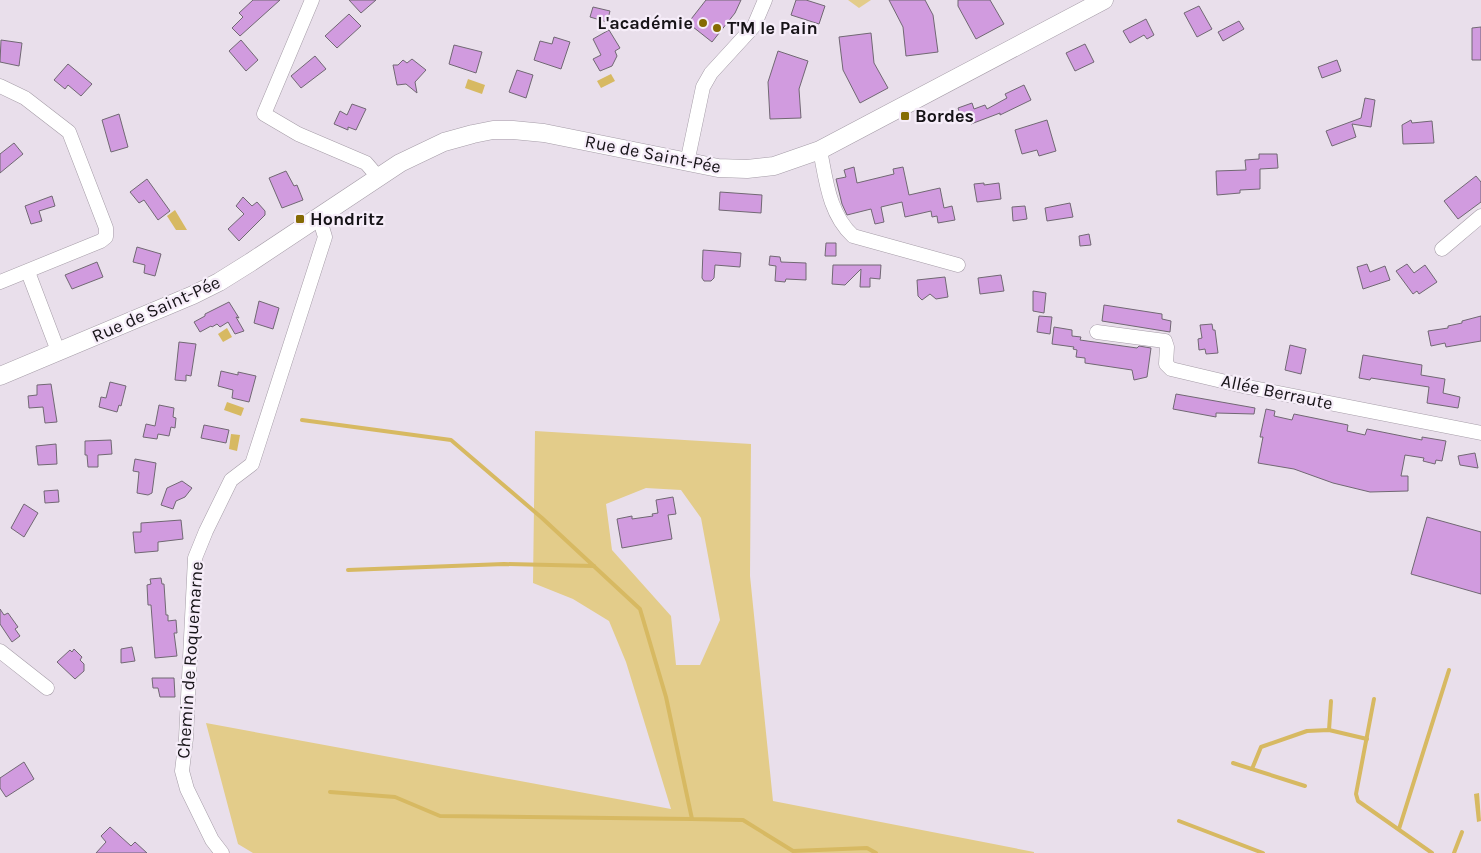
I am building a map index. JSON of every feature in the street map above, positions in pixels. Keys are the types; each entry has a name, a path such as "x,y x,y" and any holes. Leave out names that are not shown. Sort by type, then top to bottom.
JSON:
{"main road":[{"name":"Rue de Saint-Pée","path":"0,376 141,318 219,282 378,177 444,142 494,130 513,130 544,134 710,168 746,170 774,166 820,150 1104,0"}],"street":[{"path":"312,0 271,93 264,114 298,134 366,163 378,177"},
{"path":"687,163 703,87 711,73 754,26 765,0"},
{"path":"0,86 25,98 69,132 106,228 106,237 101,242 0,282"},
{"path":"820,150 834,212 843,227 853,236 958,265"},
{"path":"1442,249 1481,216"},
{"name":"Chemin de Roquemarne","path":"222,853 212,840 191,798 182,771 186,738 196,558 206,531 231,480 252,464 325,237 319,217"},
{"path":"28,272 58,351"},
{"name":"Allée Berraute","path":"1096,332 1165,341 1168,347 1166,364 1171,369 1243,386 1481,433"},
{"path":"0,651 47,688"}],"shaded area":[{"path":"848,0 871,0 859,8"},
{"path":"611,74 615,81 601,88 597,81"},
{"path":"468,79 485,85 482,94 465,88"},
{"path":"175,210 187,230 176,230 167,216"},
{"path":"227,328 232,337 223,342 218,334"},
{"path":"227,402 244,408 241,416 224,410"},
{"path":"535,431 751,444 750,576 773,801 1034,853 253,853 238,844 206,723 671,809 626,662 609,621 573,599 533,583","holes":["646,488 681,490 701,518 720,620 700,665 676,665 671,616 612,550 606,504"]},
{"path":"231,434 240,435 237,451 229,449"},
{"path":"1479,793 1481,821 1477,822 1474,794"}],"building":[{"path":"253,0 280,0 240,36 232,28 243,17 239,13"},
{"path":"349,0 376,0 361,13"},
{"path":"706,0 741,0 735,13 712,42 688,23"},
{"path":"796,0 806,0 825,6 819,24 791,15"},
{"path":"889,0 925,0 933,15 938,52 906,56 903,27"},
{"path":"958,0 990,0 1004,24 976,39 958,6"},
{"path":"1199,6 1212,29 1197,37 1184,13"},
{"path":"593,7 610,11 607,22 590,17"},
{"path":"349,14 361,26 337,48 325,36"},
{"path":"1146,19 1154,35 1147,39 1144,35 1130,43 1123,31"},
{"path":"1239,21 1244,29 1223,41 1218,32"},
{"path":"1481,27 1481,60 1472,60 1472,28"},
{"path":"609,30 620,48 615,51 617,56 612,66 600,71 593,59 601,55 593,39"},
{"path":"871,33 874,63 888,88 860,103 843,70 839,37"},
{"path":"554,37 570,42 561,69 534,60 540,41 552,44"},
{"path":"1,40 22,43 19,66 0,62"},
{"path":"241,40 258,60 246,71 229,51"},
{"path":"1085,44 1094,62 1075,71 1066,53"},
{"path":"454,45 482,52 476,73 449,64"},
{"path":"778,51 808,61 799,89 801,118 770,119 768,82"},
{"path":"315,56 326,69 301,88 291,76"},
{"path":"412,59 426,70 415,82 417,93 406,84 397,85 393,65 398,65 403,60 407,63"},
{"path":"1337,60 1341,71 1322,78 1318,67"},
{"path":"68,64 92,84 81,96 68,85 65,89 54,80"},
{"path":"517,70 533,75 526,98 509,92"},
{"path":"1024,85 1031,100 1000,115 1000,113 971,124 968,118 971,117 962,119 958,108 972,103 974,109 985,105 987,109 1007,98 1005,94"},
{"path":"1365,98 1375,100 1371,127 1352,124 1356,137 1332,146 1326,131 1361,118"},
{"path":"352,104 366,109 356,130 348,127 348,130 334,124 340,111 347,115"},
{"path":"119,114 128,147 111,152 102,120"},
{"path":"1047,120 1056,151 1039,156 1037,150 1022,154 1015,130"},
{"path":"1411,120 1412,123 1432,121 1434,143 1403,144 1402,125"},
{"path":"14,143 23,154 0,173 0,154"},
{"path":"1259,154 1277,154 1278,168 1260,169 1260,189 1240,190 1240,193 1217,195 1216,171 1246,170 1245,160 1259,159"},
{"path":"854,167 857,183 894,174 893,169 903,167 909,195 940,188 944,208 952,206 955,220 938,223 937,216 932,217 931,211 905,217 902,202 881,207 884,222 875,224 871,209 847,215 842,204 836,179 846,177 844,170"},
{"path":"286,171 294,186 297,185 303,200 282,208 269,178"},
{"path":"1476,176 1481,182 1481,202 1458,219 1444,201"},
{"path":"147,179 170,211 158,220 144,200 139,203 130,192"},
{"path":"984,183 984,185 999,183 1001,199 977,202 974,184"},
{"path":"720,192 762,195 761,213 719,210"},
{"path":"52,196 55,206 39,211 42,221 31,224 25,206"},
{"path":"243,197 252,206 257,202 265,211 265,215 239,241 228,229 244,214 236,206"},
{"path":"1070,203 1073,217 1047,221 1045,208"},
{"path":"1025,206 1027,219 1013,221 1012,207"},
{"path":"1089,234 1091,245 1080,246 1079,236"},
{"path":"826,243 836,243 836,256 825,256"},
{"path":"137,247 161,254 155,276 144,273 145,265 133,262"},
{"path":"703,250 741,253 740,267 715,265 714,278 711,281 704,281 702,278"},
{"path":"770,256 780,257 781,262 806,263 806,280 786,279 785,282 775,281 776,266 769,265"},
{"path":"97,262 103,277 72,289 65,275"},
{"path":"1367,264 1370,272 1385,266 1390,280 1363,289 1357,267"},
{"path":"1407,264 1414,273 1425,265 1437,282 1419,294 1417,291 1413,294 1396,271"},
{"path":"833,265 881,265 880,279 870,278 870,287 860,287 861,269 845,285 832,284"},
{"path":"1001,275 1004,291 980,294 978,278"},
{"path":"945,277 948,297 936,299 930,294 922,300 918,296 917,280"},
{"path":"1033,291 1046,293 1044,313 1033,311"},
{"path":"259,301 279,308 273,329 254,323"},
{"path":"229,302 239,318 236,317 244,331 235,334 228,322 220,327 217,324 200,332 194,322"},
{"path":"1104,305 1162,314 1162,319 1171,321 1170,332 1102,321"},
{"path":"1039,316 1052,317 1050,334 1037,332"},
{"path":"1481,316 1481,341 1446,347 1445,343 1431,346 1428,331 1448,328 1448,326"},
{"path":"1212,324 1213,330 1215,330 1218,353 1206,354 1205,349 1199,350 1198,339 1202,338 1200,325"},
{"path":"1054,327 1072,330 1072,336 1081,337 1080,340 1137,348 1139,346 1151,348 1147,377 1134,380 1132,370 1085,363 1085,358 1076,357 1077,350 1073,349 1074,347 1052,344"},
{"path":"179,342 196,344 191,376 186,375 186,381 175,380"},
{"path":"1290,345 1306,349 1301,374 1285,370"},
{"path":"1363,355 1422,365 1421,375 1445,379 1443,393 1460,397 1458,408 1427,403 1429,387 1371,378 1370,380 1359,378"},
{"path":"221,371 238,375 238,372 256,376 249,402 232,398 233,390 218,386"},
{"path":"110,382 126,386 121,406 119,405 117,412 99,407 101,397 106,398"},
{"path":"51,384 57,422 45,423 43,407 29,408 28,396 37,395 37,385"},
{"path":"1176,394 1255,408 1254,414 1216,413 1216,417 1173,409"},
{"path":"159,405 174,408 175,428 171,427 169,436 158,434 157,439 143,437 146,424 155,426"},
{"path":"1266,409 1275,411 1274,416 1292,420 1294,414 1348,425 1347,431 1365,435 1367,429 1422,440 1422,437 1446,441 1442,461 1436,460 1435,464 1423,461 1424,458 1405,455 1401,476 1408,476 1408,491 1370,492 1333,483 1294,469 1258,463 1263,437 1260,437"},
{"path":"204,425 229,430 226,443 201,438"},
{"path":"111,440 112,454 98,455 98,467 88,467 87,455 85,455 85,441"},
{"path":"56,444 57,464 38,465 36,446"},
{"path":"1475,453 1478,468 1460,465 1458,456"},
{"path":"135,459 156,463 152,493 148,495 137,493 139,472 133,471"},
{"path":"182,481 192,488 185,497 176,501 173,509 161,505 167,488"},
{"path":"58,490 59,502 45,503 44,491"},
{"path":"673,497 676,514 668,515 672,539 622,548 617,519 632,516 632,519 653,516 652,514 658,513 656,500"},
{"path":"24,504 38,513 24,537 11,528"},
{"path":"1427,517 1481,532 1481,594 1411,574"},
{"path":"181,520 183,539 158,542 158,551 135,553 133,532 141,532 141,523"},
{"path":"161,578 162,584 164,584 168,621 176,620 177,633 174,633 177,656 155,658 151,605 148,605 147,585 151,584 150,579"},
{"path":"0,609 4,615 8,613 18,627 15,629 20,636 12,642 0,624"},
{"path":"132,647 135,661 121,663 121,649"},
{"path":"74,649 82,657 80,660 84,664 84,671 75,679 57,662 70,650 72,652"},
{"path":"152,678 174,678 175,697 160,697 158,688 153,688"},
{"path":"24,762 34,779 6,797 0,788 0,778"},
{"path":"110,827 131,846 135,842 147,853 96,853 106,842 101,836"}],"waterway":[{"path":"302,420 451,440 542,518 640,609 666,697 692,819 743,820 793,851 867,848 876,853"},
{"path":"348,570 504,564 594,566"},
{"path":"1399,829 1449,670"},
{"path":"1374,699 1356,794 1358,801 1432,853"},
{"path":"1329,730 1331,701"},
{"path":"1252,769 1261,747 1307,731 1329,730 1367,739"},
{"path":"1233,763 1305,786"},
{"path":"330,792 395,797 440,816 692,819"},
{"path":"1179,821 1263,853"},
{"path":"1454,853 1462,832"}],"place":[{"name":"L'académie","path":"703,23"},
{"name":"T'M le Pain","path":"717,28"},
{"name":"Bordes","path":"905,116"},
{"name":"Hondritz","path":"300,219"}]}
